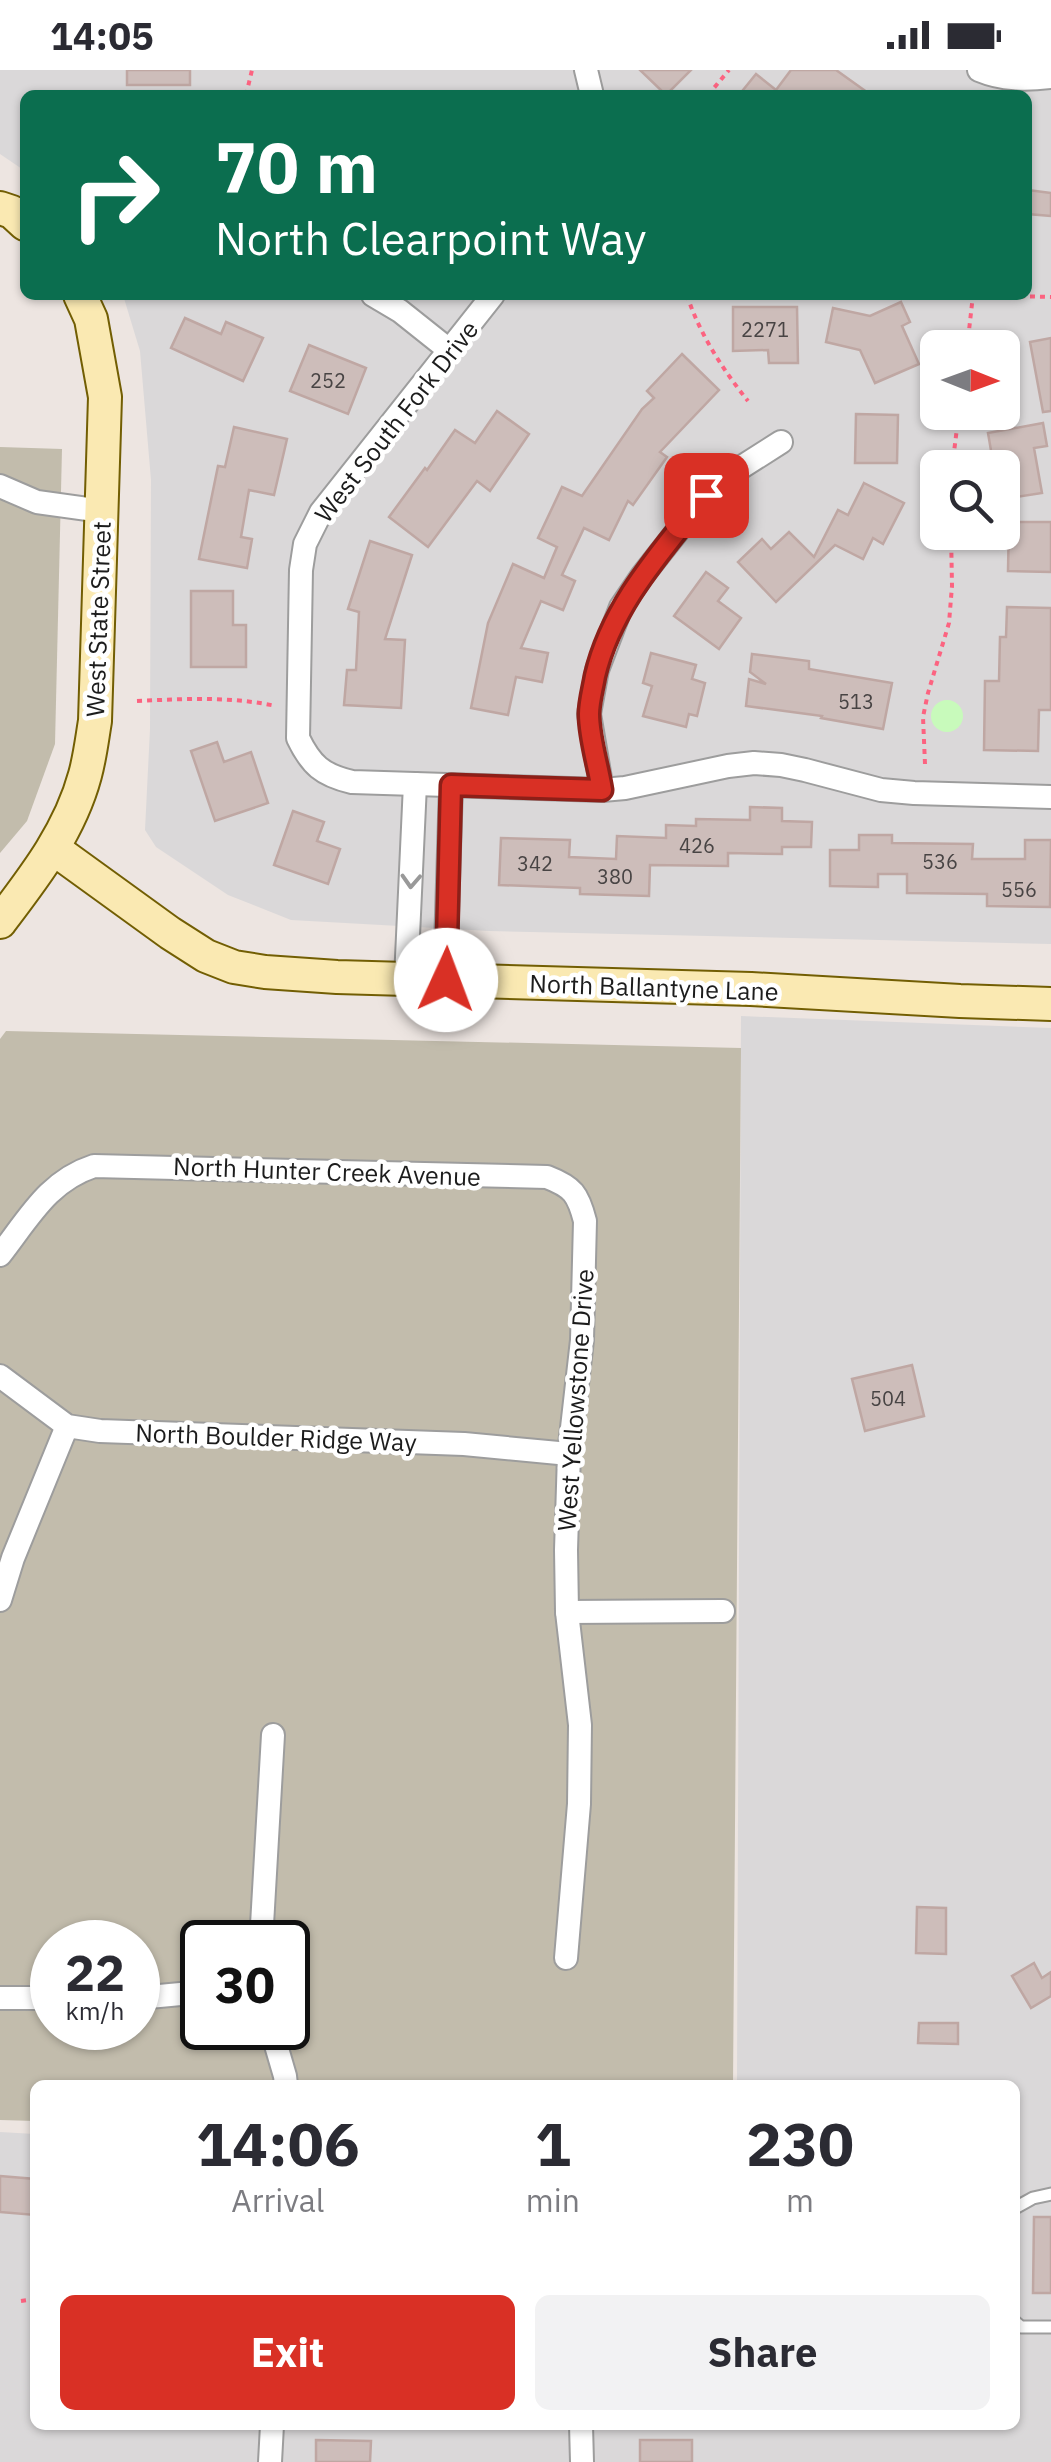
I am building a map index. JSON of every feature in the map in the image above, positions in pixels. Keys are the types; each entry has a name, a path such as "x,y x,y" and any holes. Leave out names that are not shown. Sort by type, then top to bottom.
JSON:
{"street":[{"path":"980,70 996,77 1025,80 1051,77"},
{"name":"West State Street","path":"0,922 54,849 86,772 95,721 104,397 91,319 82,300"},
{"path":"382,300 449,350"},
{"name":"West South Fork Drive","path":"415,784 352,782 330,777 308,758 298,738 301,570 306,544 322,512 489,300"},
{"path":"602,790 589,714 596,670 621,607 706,495 782,442"},
{"path":"0,486 37,502 102,512"},
{"path":"406,979 415,784 602,790 754,764 805,770 882,790 1051,796"},
{"path":"446,980 451,785"},
{"name":"North Ballantyne Lane","path":"54,849 206,956 234,967 265,972 1051,1004"},
{"name":"North Hunter Creek Avenue","path":"0,1255 64,1179 79,1170 110,1164 548,1177 573,1190"},
{"name":"West Yellowstone Drive","path":"566,1958 579,1804 580,1725 566,1612 566,1550 569,1454 582,1340 585,1221 573,1190"},
{"path":"0,1376 67,1426 0,1600"},
{"name":"North Boulder Ridge Way","path":"67,1426 100,1431 464,1444 569,1454"},
{"path":"566,1612 723,1610"},
{"path":"262,1920 273,1735"},
{"path":"0,1998 30,1998"},
{"path":"278,2050 286,2080"},
{"path":"270,2462 272,2430"},
{"path":"581,2430 582,2462"}],"lane":[{"path":"1020,2205 1051,2194"},
{"path":"1020,2326 1051,2327"}],"path":[{"path":"712,90 729,70"},
{"path":"689,300 712,348 748,401"},
{"path":"970,330 975,300"},
{"path":"925,764 923,717 949,622 951,550"},
{"path":"137,700 217,698 278,706"},
{"path":"21,2301 30,2299"}],"shaded area":[{"path":"0,70 1051,70 1051,944 489,931 291,920 228,895 156,847 145,830 150,729 151,480 140,351 125,300 1032,300 1032,90 20,90 20,168 0,154"},
{"path":"0,447 62,449 55,744 27,821 0,853"},
{"path":"741,1016 1051,1028 1051,2462 0,2462 0,2132 30,2134 30,2430 1020,2430 1020,2080 737,2080"},
{"path":"6,1031 741,1048 733,2080 30,2080 30,2121 0,2120 0,1039"}],"green space":[{"path":"947,700 958,705 963,716 958,727 947,732 936,727 931,716 936,705"}],"building":[{"path":"127,70 190,70 190,85 127,85"},
{"path":"640,70 691,70 671,90 661,90"},
{"path":"791,70 836,70 864,90 776,90"},
{"path":"756,74 776,90 743,90"},
{"path":"1032,191 1051,193 1051,216 1032,214"},
{"path":"901,302 910,322 902,326 919,364 875,383 860,350 826,342 833,308 870,316"},
{"path":"733,307 797,307 798,363 769,363 768,350 733,351"},
{"path":"185,318 221,334 226,322 263,338 243,381 171,348"},
{"path":"1051,338 1051,411 1043,412 1030,342"},
{"path":"309,345 366,368 348,414 290,391"},
{"path":"682,354 719,390 660,452 667,457 633,505 628,501 609,540 584,528 562,575 575,581 563,610 541,601 521,648 548,653 542,682 516,677 508,715 471,708 488,623 513,564 544,578 557,547 538,538 562,487 582,496 642,409 654,398 647,391"},
{"path":"497,411 529,434 490,491 477,481 428,547 389,517 455,430 475,443"},
{"path":"856,414 898,415 897,463 855,463"},
{"path":"1043,423 1047,446 1034,448 1042,493 1020,496 1020,450 991,450 988,433"},
{"path":"234,427 287,439 274,495 249,490 241,537 252,539 247,568 199,559 218,466 225,467"},
{"path":"864,483 904,503 883,544 873,538 863,559 835,545 776,602 738,562 762,539 771,549 789,532 814,557 838,510 848,515"},
{"path":"1020,522 1051,522 1051,572 1008,571 1008,550 1020,550"},
{"path":"370,541 412,555 385,639 405,640 401,708 344,705 347,670 356,670 359,612 348,609"},
{"path":"706,572 728,588 718,601 741,618 719,649 674,616"},
{"path":"191,591 233,591 233,625 246,625 246,667 191,667"},
{"path":"1007,607 1051,608 1051,710 1039,710 1038,751 984,750 985,681 999,681 1000,637 1006,637"},
{"path":"651,653 696,665 692,679 705,683 697,716 689,714 686,727 643,716 652,686 643,683"},
{"path":"752,654 809,661 809,669 892,683 883,729 746,706 749,679 766,684 750,672"},
{"path":"217,742 224,762 251,752 268,803 215,821 191,751"},
{"path":"750,807 782,808 782,821 812,822 811,847 782,847 782,854 728,853 728,866 650,865 649,896 580,894 580,888 499,885 501,838 570,840 569,857 616,859 617,836 666,838 666,825 696,826 696,819 750,820"},
{"path":"293,811 324,822 317,841 340,849 328,884 274,865"},
{"path":"859,835 892,835 892,843 973,844 972,859 1025,859 1025,840 1051,840 1050,907 987,906 987,894 907,893 907,874 878,874 878,887 830,886 830,850 859,850"},
{"path":"912,1365 924,1416 865,1431 852,1379"},
{"path":"917,1907 946,1908 946,1954 916,1953"},
{"path":"1034,1963 1042,1978 1051,1972 1051,1996 1031,2008 1012,1976"},
{"path":"919,2023 958,2023 958,2044 918,2043"},
{"path":"0,2176 30,2179 30,2215 0,2212"},
{"path":"1034,2217 1051,2217 1051,2293 1033,2293"},
{"path":"316,2440 371,2441 370,2462 316,2462"},
{"path":"640,2440 692,2440 692,2462 640,2462"}],"route":[{"path":"446,980 451,785 602,790 589,714 603,649 621,607 706,495"}]}
